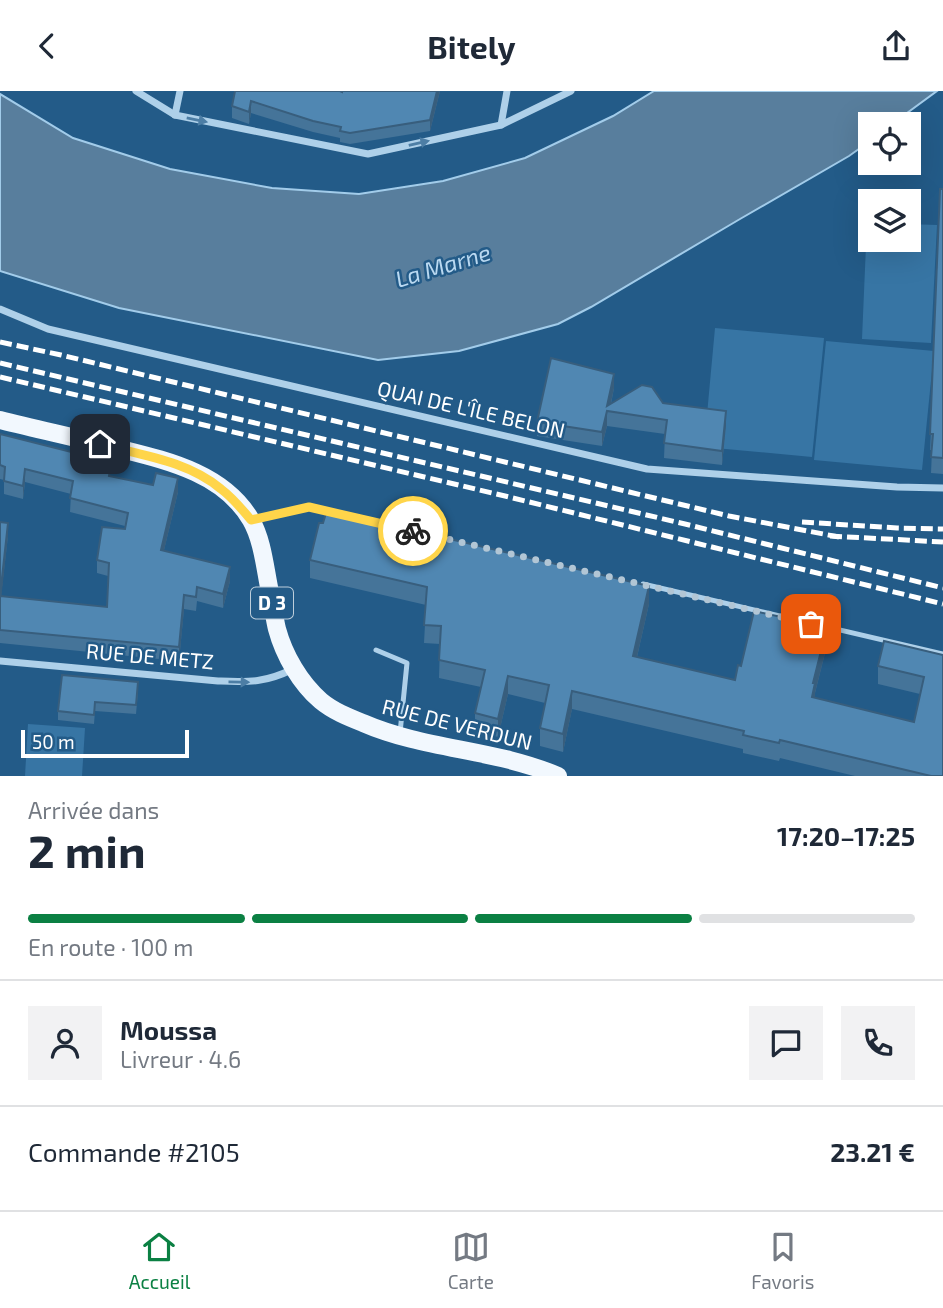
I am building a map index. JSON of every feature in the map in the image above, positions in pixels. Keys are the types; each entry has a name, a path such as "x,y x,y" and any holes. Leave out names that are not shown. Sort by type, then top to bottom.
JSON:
{"main road":[{"name":"RUE DE VERDUN","path":"0,420 170,462 203,476 221,488 251,520 259,541 277,629 294,668 319,700 332,709 400,736 519,762 558,776"}],"street":[{"path":"136,91 174,115 369,154 501,125 572,91"},
{"path":"174,115 180,91"},
{"path":"501,125 507,91"},
{"name":"QUAI DE L'ÎLE BELON","path":"0,309 48,329 647,469 943,488"},
{"name":"RUE DE METZ","path":"0,661 248,682 264,681 294,668"}],"lane":[{"path":"251,520 309,507 336,513"},
{"path":"633,582 943,654"},
{"path":"376,650 407,663 400,736"}],"shaded area":[{"path":"921,224 937,225 931,343 862,339 866,252 921,252"},
{"path":"715,328 824,338 812,457 704,447"},
{"path":"826,341 934,351 922,470 814,460"},
{"path":"28,724 85,728 82,776 25,776"}],"water":[{"name":"La Marne","path":"654,91 937,91 908,112 858,112 858,150 591,307 558,324 459,351 378,360 119,308 0,271 0,94 73,138 170,169 272,188 359,194 443,181 525,158 613,116"}],"building":[{"path":"235,91 437,91 430,120 350,133 340,131 341,127 251,101 249,112 232,106"},
{"path":"940,189 943,189 943,458 931,457 933,434 930,434"},
{"path":"551,358 614,374 607,406 642,385 652,387 663,403 726,411 722,451 664,443 667,420 607,411 602,432 537,422"},
{"path":"0,434 111,462 109,476 153,485 156,473 178,478 161,550 230,567 223,594 197,587 196,597 184,595 179,647 0,630 0,596 107,607 109,563 97,560 102,527 125,529 128,513 70,498 73,481 25,469 23,486 4,481 5,467 0,465"},
{"path":"327,510 649,586 633,656 735,680 754,611 827,627 812,697 914,722 924,677 878,666 884,641 943,655 943,776 931,776 780,740 779,743 743,735 744,731 572,691 563,734 540,728 549,685 508,676 498,719 475,713 485,670 439,660 441,626 424,625 427,587 310,560 319,523 323,523"},
{"path":"0,522 8,523 0,596"},
{"path":"62,675 138,682 136,705 95,702 94,715 58,711"}],"railway":[{"path":"0,342 729,516 839,537"},
{"path":"0,363 685,524 943,588"},
{"path":"0,377 505,496 943,604"},
{"path":"802,522 943,529"},
{"path":"830,536 943,542"}],"way so far":[{"path":"413,531 811,624"}],"route":[{"path":"100,444 170,462 203,476 221,488 251,520 309,507 413,531"}]}
